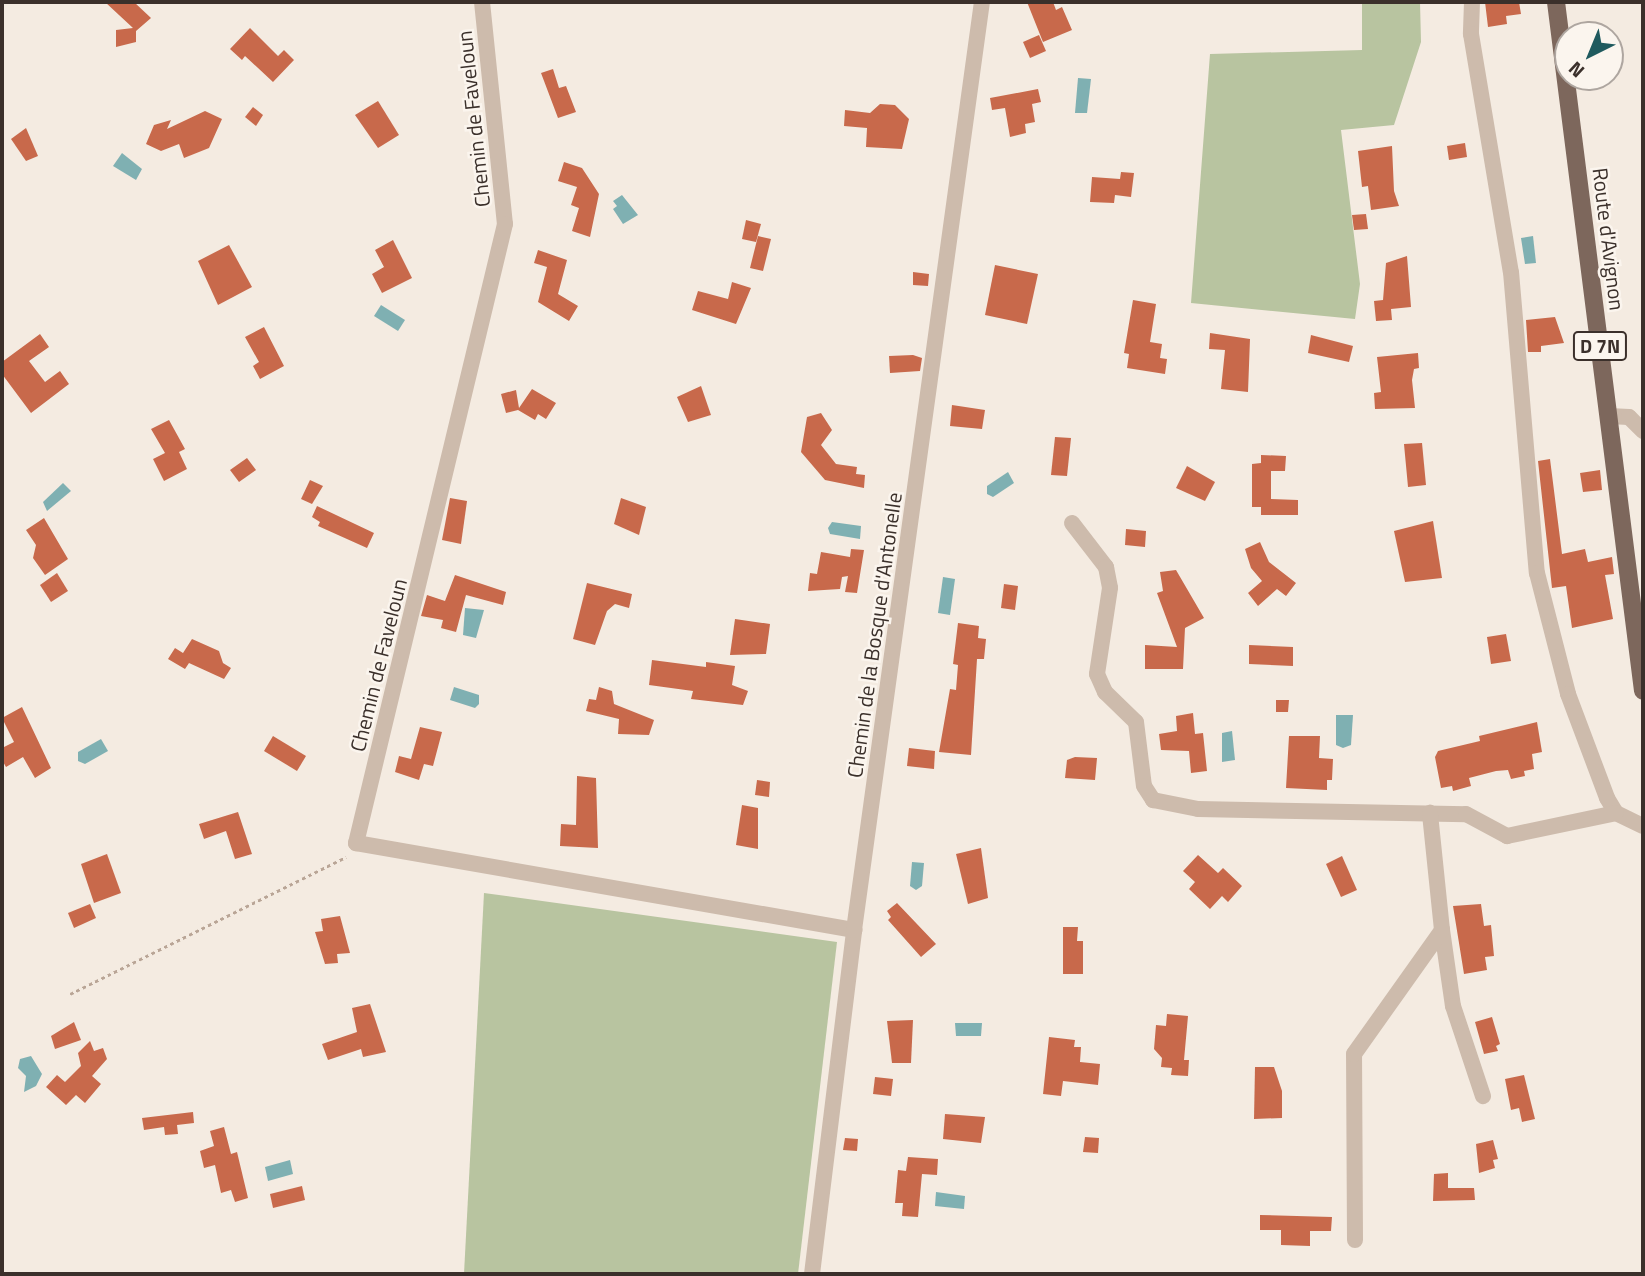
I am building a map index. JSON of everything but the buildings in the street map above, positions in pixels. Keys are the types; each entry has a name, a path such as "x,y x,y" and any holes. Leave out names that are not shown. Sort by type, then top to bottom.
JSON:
{"main road":[{"name":"Route d'Avignon","path":"1556,2 1643,691"}],"street":[{"name":"Chemin de Faveloun","path":"482,2 506,225 356,843 854,930"},
{"name":"Chemin de la Bosque d'Antonelle","path":"812,1274 854,930 982,2"},
{"path":"1472,2 1471,34 1511,272 1537,573 1567,694 1616,813"},
{"path":"1609,416 1629,417 1643,431"},
{"path":"1072,523 1106,567 1110,588 1097,674 1105,692 1136,722 1144,786 1153,800 1199,809 1466,814 1507,836 1616,813 1643,827"},
{"path":"1430,813 1453,1006 1483,1096"},
{"path":"1355,1240 1354,1054 1442,930"}],"path":[{"path":"70,994 351,854"}],"green space":[{"path":"1362,2 1420,2 1421,42 1394,125 1341,130 1360,284 1355,319 1191,303 1210,54 1362,50"},
{"path":"484,893 837,942 798,1274 464,1274"}],"water":[{"path":"1078,78 1091,79 1087,113 1075,113"},
{"path":"122,153 142,169 136,180 113,166"},
{"path":"622,195 638,215 623,224 613,209 617,206 613,201"},
{"path":"1533,236 1536,263 1525,264 1521,238"},
{"path":"381,305 405,320 398,331 374,316"},
{"path":"1008,472 1014,483 993,497 987,494 987,486"},
{"path":"63,483 71,491 47,511 43,502"},
{"path":"832,522 861,526 860,539 830,534 828,528"},
{"path":"943,577 955,579 950,615 938,613"},
{"path":"465,608 484,610 476,638 463,635"},
{"path":"454,687 479,695 479,704 475,708 450,700"},
{"path":"1336,715 1353,715 1351,745 1343,748 1336,745"},
{"path":"1232,731 1235,760 1222,762 1222,733"},
{"path":"101,739 108,751 85,764 78,761 78,752"},
{"path":"912,862 924,863 922,886 916,890 910,886"},
{"path":"955,1023 982,1023 981,1036 956,1036"},
{"path":"31,1056 42,1074 36,1086 24,1092 26,1076 18,1068 20,1059"},
{"path":"290,1160 293,1174 268,1181 265,1167"},
{"path":"936,1192 965,1196 964,1209 935,1206"}]}
